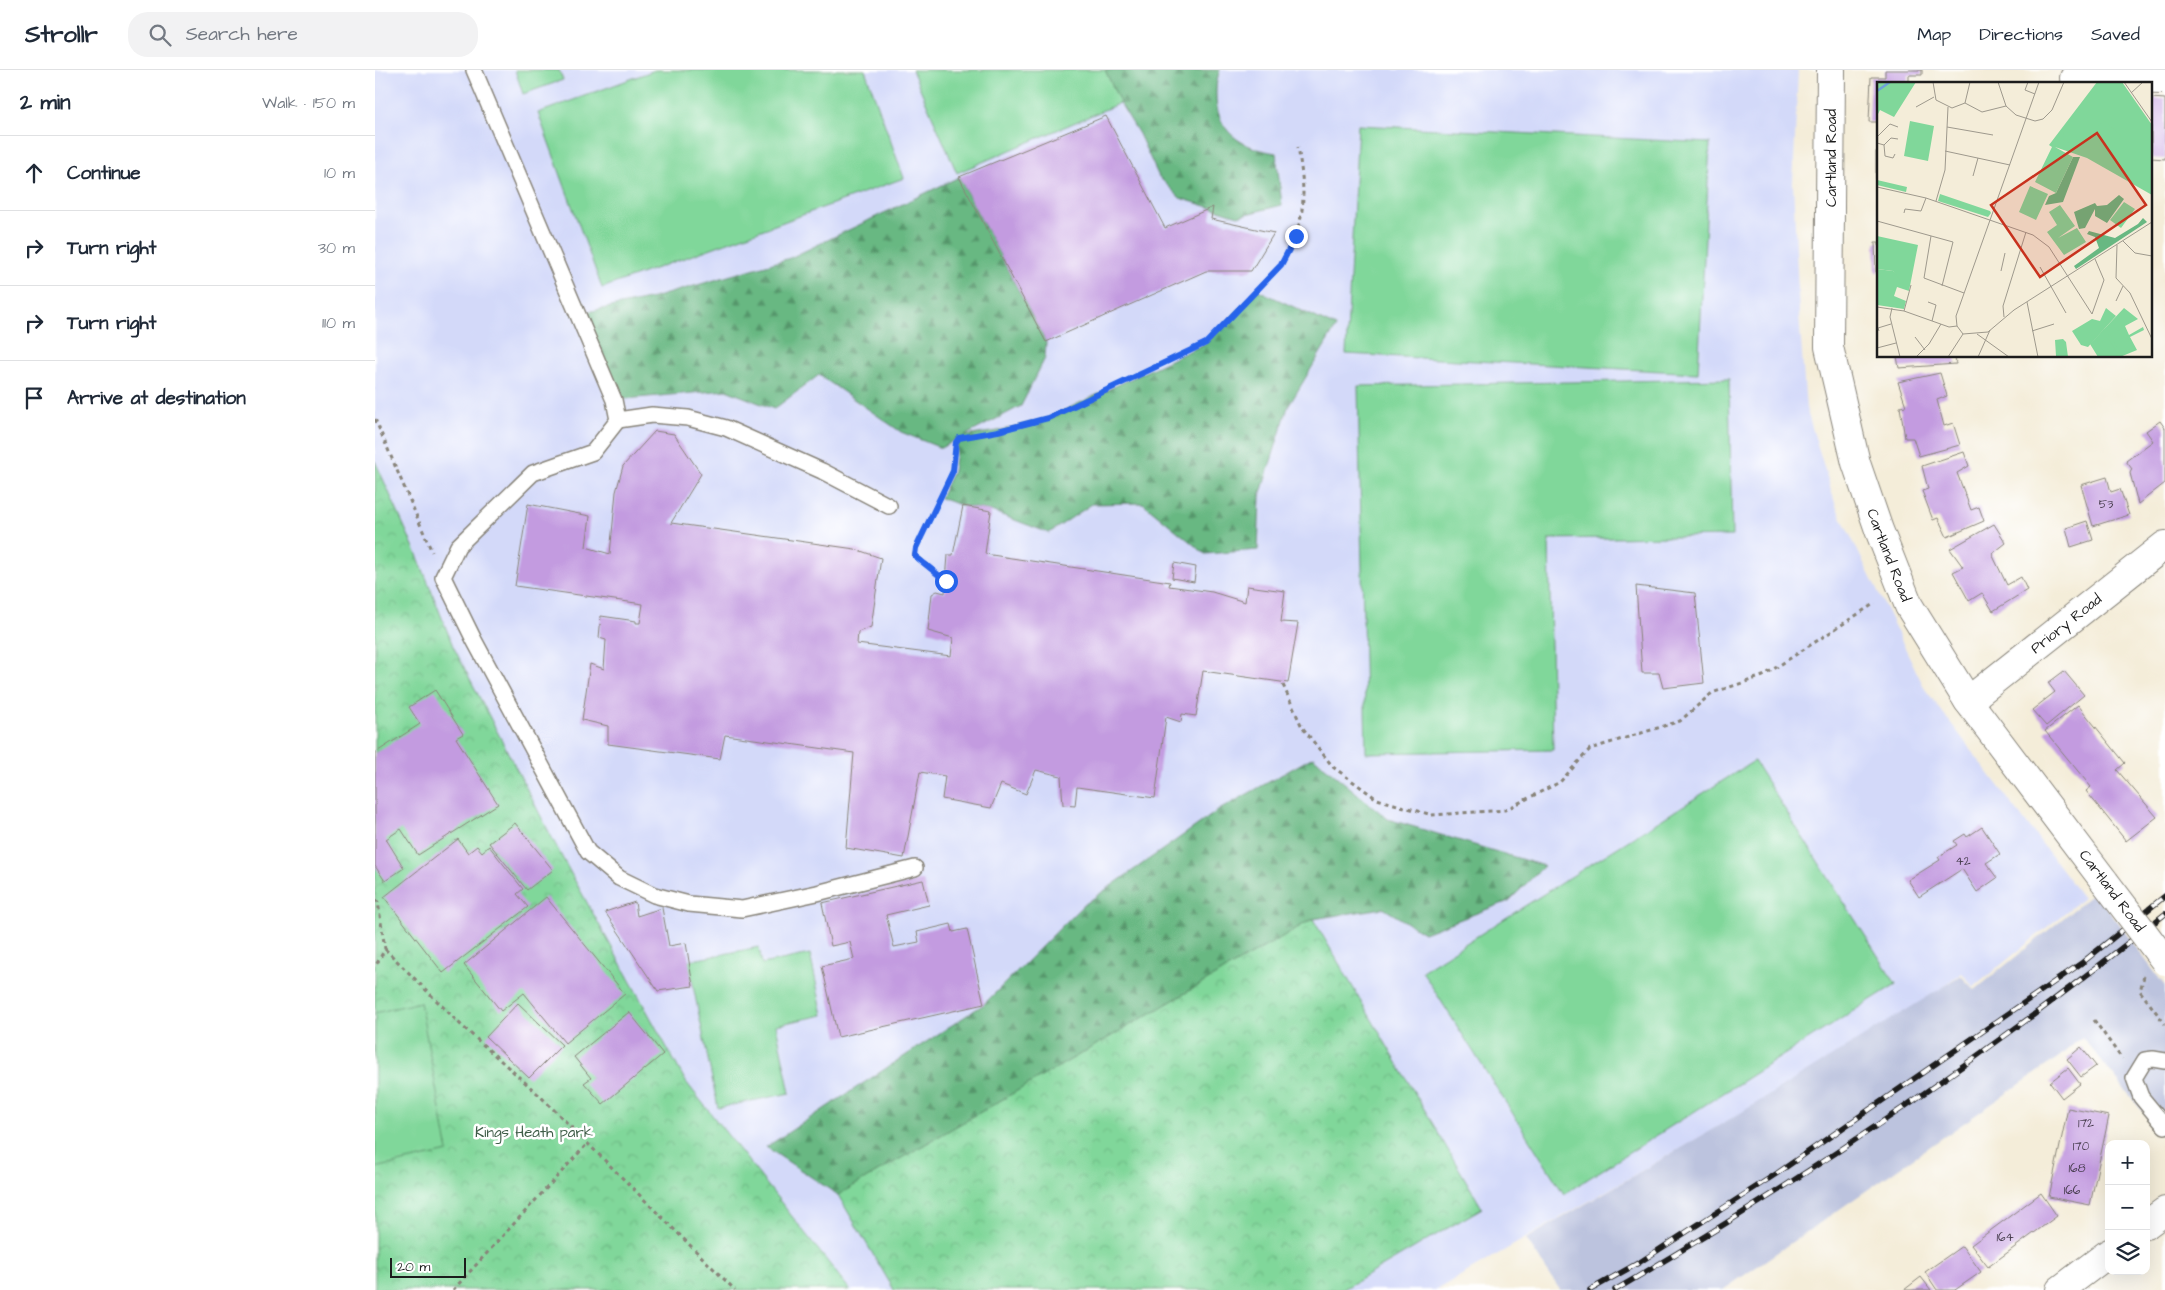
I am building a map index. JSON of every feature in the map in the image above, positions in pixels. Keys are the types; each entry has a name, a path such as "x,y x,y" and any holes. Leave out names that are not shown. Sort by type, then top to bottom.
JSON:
{"street":[{"name":"Cartland Road","path":"1831,70 1829,347 1857,463 1892,565 1909,606 1968,701 2158,952"},
{"path":"2074,77 2165,80"},
{"name":"Priory Road","path":"1968,701 2165,545"},
{"path":"2150,1222 2165,1211"},
{"path":"2060,1290 2105,1256"}],"lane":[{"path":"474,70 614,400 618,420"},
{"path":"889,506 822,471 725,428 688,418 652,415 618,420 593,452 533,473 458,546 443,577 474,640 587,852 619,878 663,898 689,904 742,909 915,868"},
{"path":"2165,1061 2145,1060 2134,1078 2141,1097 2165,1126"}],"path":[{"path":"946,581 915,556 916,548 953,471 956,442 959,438 998,431 1048,418 1206,343 1281,265 1289,252 1302,216 1305,197 1298,147"},
{"path":"375,419 443,577"},
{"path":"1283,685 1302,727 1333,768 1377,799 1432,815 1505,810 1560,782 1590,750 1680,721 1712,693 1763,676 1875,603"},
{"path":"375,900 378,902 385,949 462,1026 538,1094 735,1290"},
{"path":"375,967 385,949"},
{"path":"2158,952 2140,990 2165,1024"},
{"path":"2094,1020 2123,1060 2130,1054"},
{"path":"453,1290 588,1143"}],"shaded area":[{"path":"375,70 1798,70 1793,182 1799,314 1806,408 1836,506 1925,689 2083,898 1974,987 1962,973 1895,1024 1436,1290 850,1290 686,1082 563,859 453,646 418,557 375,461"},
{"path":"2095,892 2165,986 2165,1139 2082,1037 2059,1057 1723,1290 1560,1290 1526,1239 1742,1112 1961,976 1975,990"}],"green space":[{"path":"515,70 559,70 563,80 523,94"},
{"path":"655,70 865,70 904,178 602,288 538,113"},
{"path":"912,70 1105,70 1120,103 957,173"},
{"path":"1105,70 1220,70 1216,93 1220,118 1233,136 1242,142 1264,151 1276,153 1282,205 1238,216 1180,198 1159,177 1139,134 1120,103"},
{"path":"1358,125 1710,143 1698,373 1346,354"},
{"path":"959,177 1046,342 1045,358 1021,406 964,436 998,431 1048,418 1206,343 1258,290 1336,327 1288,407 1260,496 1258,550 1205,554 1143,503 1092,504 1049,533 991,511 963,506 940,498 953,471 958,438 941,448 901,432 819,375 774,409 726,390 614,400 578,314 653,298 790,258"},
{"path":"1729,379 1732,536 1549,539 1553,750 1366,753 1358,386"},
{"name":"Kings Heath park","path":"375,461 418,557 453,646 563,859 686,1082 850,1290 375,1290"},
{"path":"1313,757 1388,819 1544,866 1509,901 1424,933 1383,908 1313,919 838,1195 766,1147 984,1004 1081,907 1219,810"},
{"path":"1754,761 1896,984 1564,1194 1422,971"},
{"path":"1313,919 1482,1208 1342,1290 894,1290 838,1195"},
{"path":"759,947 762,964 810,954 823,1015 776,1025 790,1093 718,1108 688,961"},
{"path":"420,1002 448,1152 375,1168 375,1013"}],"building":[{"path":"1885,70 1922,70 1922,75 1909,75 1909,82 1877,82 1877,122 1869,122 1871,77 1885,77"},
{"path":"2153,98 2165,99 2165,159 2153,158"},
{"path":"1106,116 1165,228 1213,207 1211,219 1274,233 1251,271 1206,271 1046,342 959,177"},
{"path":"1876,152 1877,152 1877,187"},
{"path":"1875,242 1877,242 1877,272"},
{"path":"1897,358 1955,358 1956,364 1899,368"},
{"path":"1940,373 1947,396 1937,400 1944,426 1953,423 1960,445 1919,456 1913,438 1905,438 1900,407 1906,406 1898,382"},
{"path":"2160,421 2165,428 2165,483 2138,504 2130,473 2132,469 2126,461 2153,441 2146,431"},
{"path":"655,431 674,434 701,474 671,523 855,549 881,558 871,627 858,632 857,644 951,656 953,638 928,631 932,594 937,591 945,593 948,555 953,555 963,506 991,511 985,554 1170,582 1169,586 1212,592 1245,602 1247,586 1285,591 1281,622 1298,623 1288,683 1203,671 1196,716 1182,714 1181,722 1166,717 1155,798 1077,787 1075,806 1063,805 1061,776 1036,770 1026,794 1001,784 991,808 942,799 945,776 920,772 904,858 846,848 854,753 725,735 720,759 608,744 608,726 582,720 590,664 604,669 606,640 599,638 601,616 640,623 643,604 515,586 528,504 590,516 586,547 610,554 616,492 623,466"},
{"path":"1964,452 1969,466 1957,473 1971,510 1979,507 1984,521 1947,537 1938,518 1933,520 1922,491 1928,489 1922,466"},
{"path":"2107,477 2111,492 2120,489 2129,515 2093,526 2081,485"},
{"path":"2087,521 2093,540 2071,547 2066,528"},
{"path":"1994,524 2006,543 1992,554 2007,585 2021,577 2027,590 1993,611 1982,593 1969,601 1953,572 1963,567 1950,549"},
{"path":"1174,563 1196,567 1194,582 1172,578"},
{"path":"1636,586 1695,593 1704,683 1663,688 1659,673 1642,673"},
{"path":"2064,671 2084,695 2046,726 2032,710 2055,692 2048,683"},
{"path":"435,690 463,734 456,738 498,804 418,855 401,829 386,839 404,868 385,881 375,866 375,753 420,724 409,707"},
{"path":"2078,705 2125,763 2117,770 2157,817 2126,841 2086,791 2091,787 2045,731"},
{"path":"515,823 553,870 527,890 489,843"},
{"path":"1982,827 2000,854 1986,863 1997,878 1977,892 1962,869 1919,897 1908,880 1940,860 1938,857 1957,845 1954,841 1965,834 1967,837"},
{"path":"458,839 468,853 477,846 482,852 489,846 523,889 517,894 528,907 443,973 384,897"},
{"path":"923,880 929,905 886,915 894,947 919,942 917,932 951,924 953,932 967,929 984,1004 838,1037 822,966 854,959 850,942 831,946 822,903"},
{"path":"546,897 625,994 565,1043 524,993 501,1011 464,965"},
{"path":"635,902 637,916 662,908 669,946 686,943 693,986 658,991 605,912"},
{"path":"518,1003 562,1045 529,1078 486,1037"},
{"path":"629,1012 663,1054 603,1104 584,1083 591,1078 574,1057"},
{"path":"2081,1047 2096,1066 2081,1077 2067,1059"},
{"path":"2068,1068 2080,1084 2062,1098 2050,1082"},
{"path":"2068,1108 2109,1116 2090,1205 2049,1197"},
{"path":"2041,1193 2057,1216 1988,1267 1971,1245"},
{"path":"1962,1246 1981,1272 1955,1290 1937,1290 1925,1272"},
{"path":"1921,1277 1931,1290 1904,1290"}],"railway":[{"path":"1590,1290 1640,1262 1776,1174 2083,962 2165,896"},
{"path":"1615,1290 1758,1203 1897,1112 2033,1015 2165,914"}],"route":[{"path":"946,581 915,556 916,548 953,471 956,442 959,438 998,431 1048,418 1206,343 1281,265 1296,236"}]}
